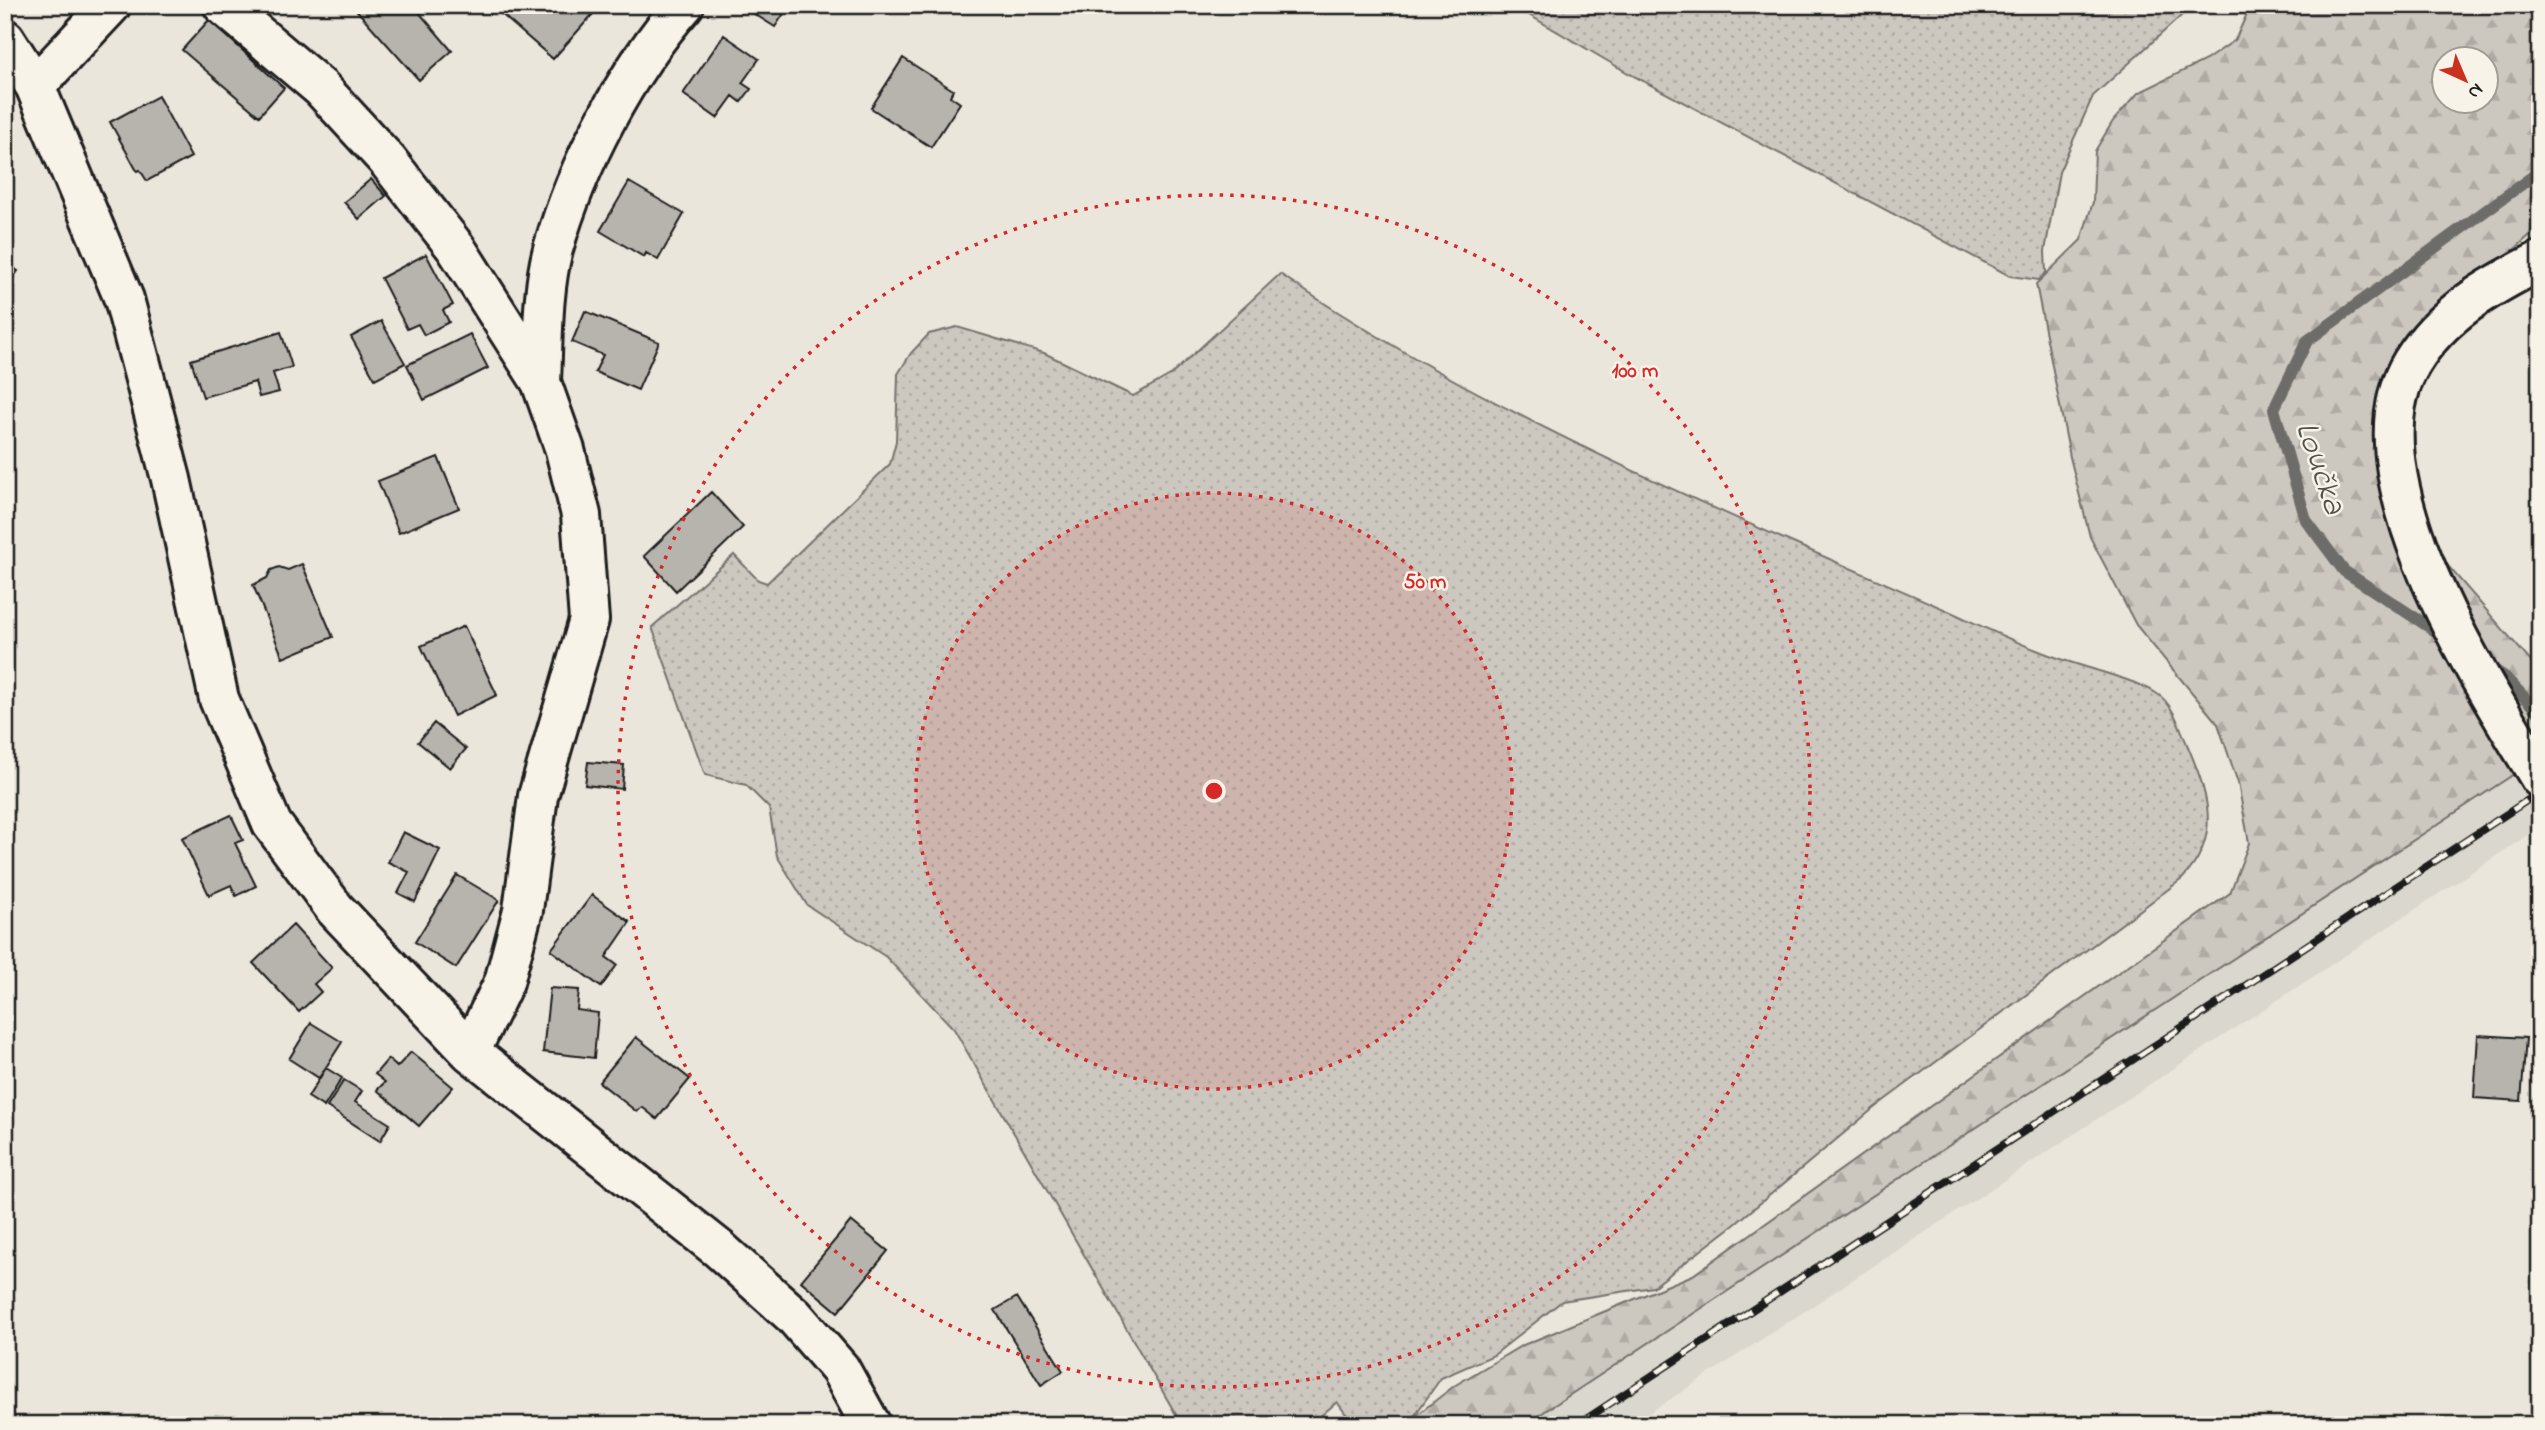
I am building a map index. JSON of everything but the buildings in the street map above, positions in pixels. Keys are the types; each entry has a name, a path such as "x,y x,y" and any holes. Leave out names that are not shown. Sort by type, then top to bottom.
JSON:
{"street":[{"path":"35,86 111,5"},
{"path":"223,5 321,88 387,160 456,248 541,382 565,450 581,515 587,562 589,620 538,796 523,910 504,982 470,1052"},
{"path":"541,382 543,321 553,250 585,166 618,98 662,29 684,5"},
{"path":"5,39 35,86 124,299 171,479 219,699 272,824 335,909 470,1052 719,1249 794,1316 840,1369 871,1425"},
{"path":"2540,261 2483,290 2456,311 2427,342 2407,373 2399,392 2394,423 2397,460 2413,537 2431,587 2540,778"}],"shaded area":[{"path":"2540,757 2540,827 1982,1195 1631,1425 1524,1425"}],"green space":[{"path":"1512,5 2193,5 2093,96 2059,172 2045,251 2046,273 2039,280 2010,276 1628,73"},
{"path":"2251,5 2540,5 2540,226 2413,342 2403,514 2540,672 2540,757 1524,1425 1404,1425 1454,1386 1521,1346 1693,1275 2230,893 2249,843 2238,783 2218,724 2136,625 2090,537 2070,457 2036,284 2081,240 2093,202 2095,151 2113,121 2138,93 2206,60 2235,40"},
{"path":"1280,274 1358,325 1439,372 1605,457 2017,642 2136,683 2156,693 2170,707 2179,725 2199,774 2207,810 2208,827 2204,845 2196,862 2182,879 1874,1108 1734,1225 1653,1287 1562,1301 1494,1355 1441,1378 1410,1422 1404,1425 1354,1425 1337,1402 1310,1425 1182,1425 954,1029 886,957 807,905 777,856 769,808 746,785 705,775 652,627 734,555 758,580 767,583 890,464 896,441 898,374 911,353 929,334 957,327 1044,353 1133,396 1172,374"}],"waterway":[{"name":"Loučka","path":"2446,638 2344,571 2306,520 2274,409 2307,341 2540,171"},
{"name":"Loučka","path":"2487,665 2506,678 2540,714"}],"railway":[{"path":"1577,1425 2540,792"}]}
